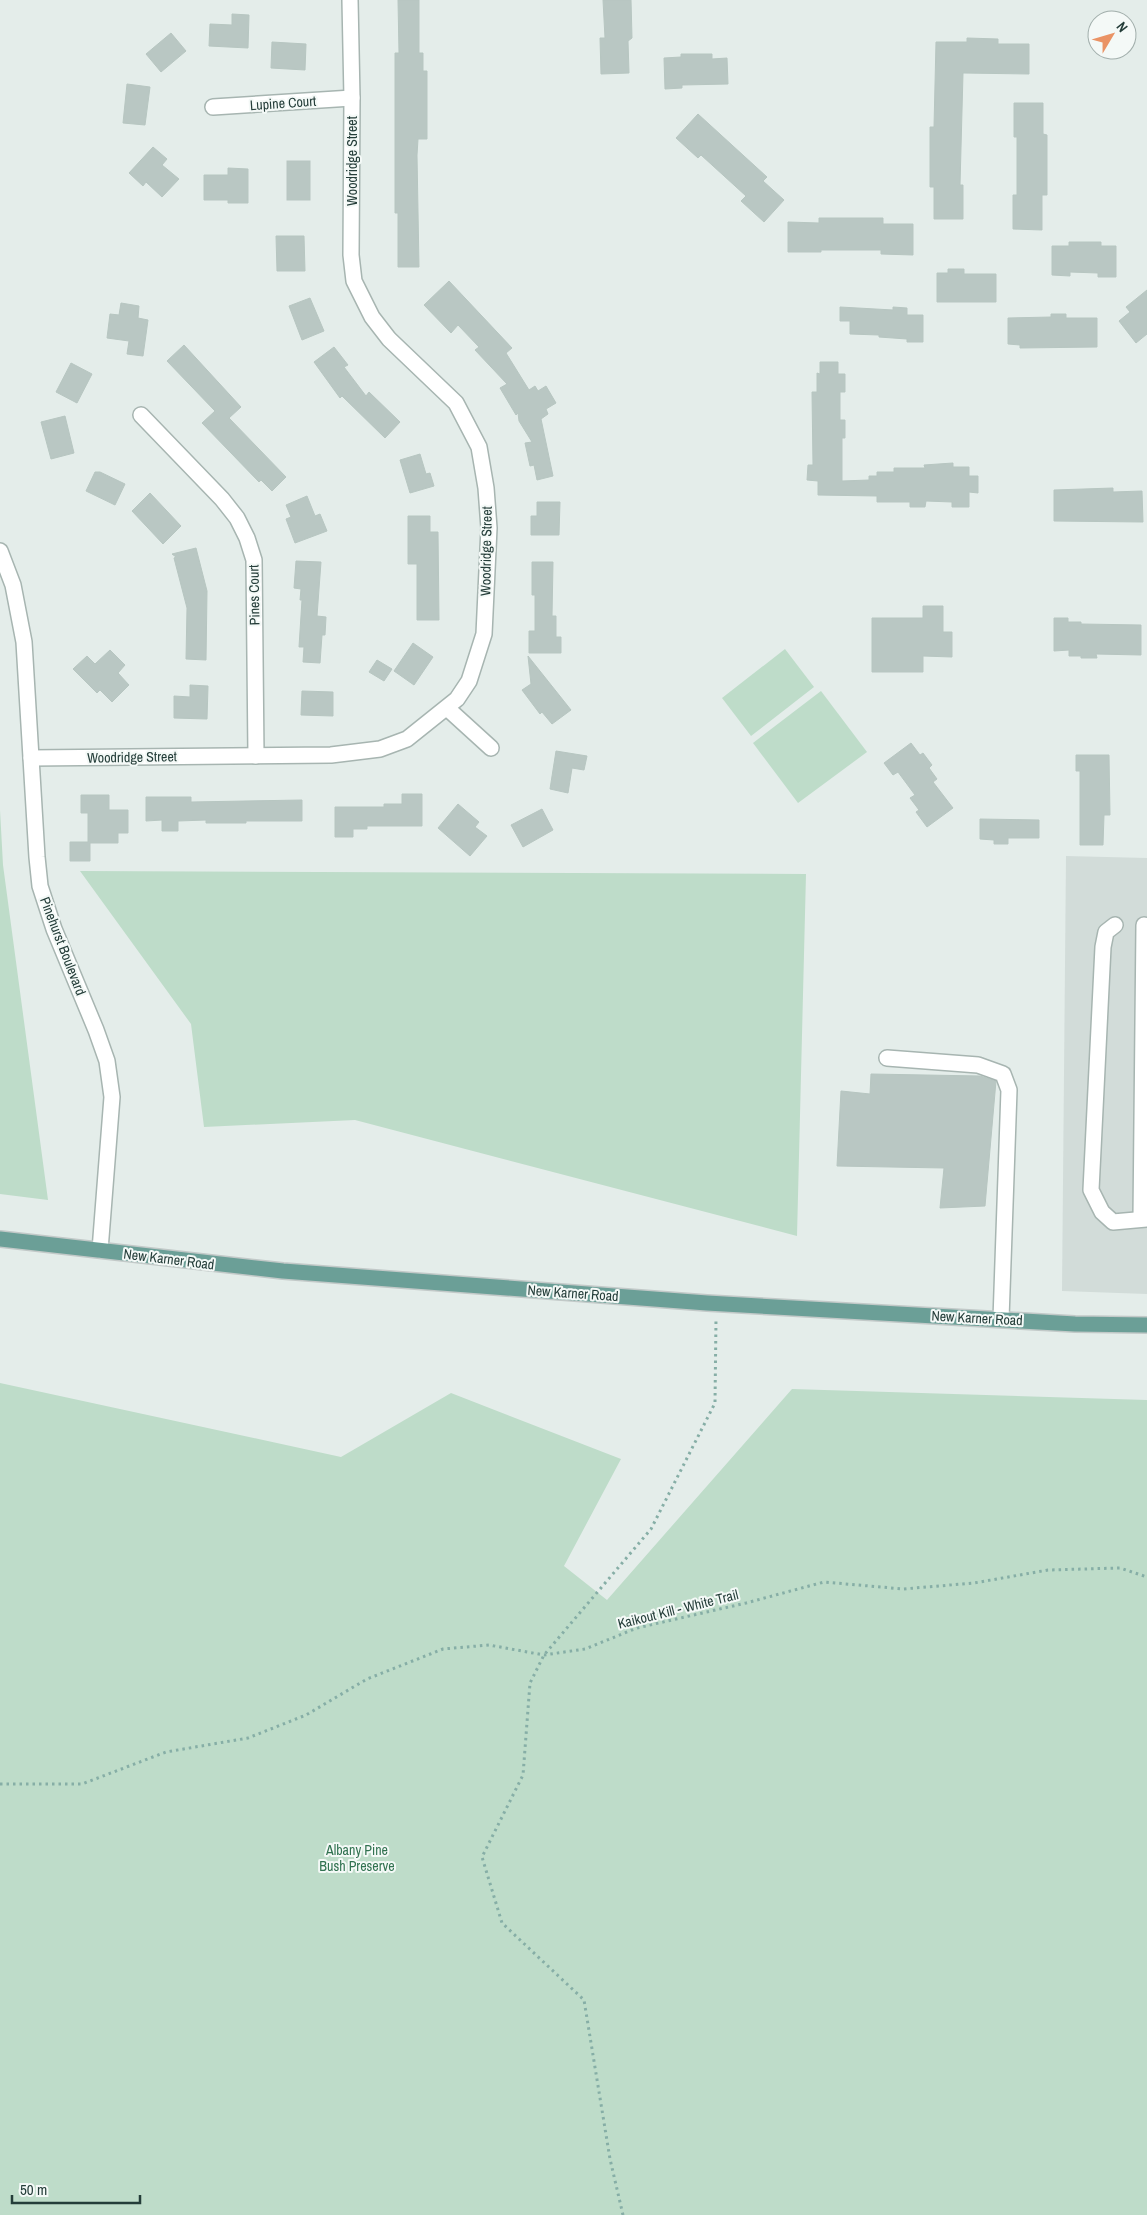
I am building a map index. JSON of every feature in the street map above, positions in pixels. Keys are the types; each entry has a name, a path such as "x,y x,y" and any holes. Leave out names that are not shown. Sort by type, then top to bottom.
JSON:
{"main road":[{"name":"New Karner Road","path":"0,1239 283,1271 716,1304 1147,1326"}],"street":[{"name":"Woodridge Street","path":"31,758 331,755 380,749 407,739 457,699 469,681 484,634 489,528 486,488 479,447 456,403 389,338 372,317 354,280 352,255 350,0"},
{"name":"Lupine Court","path":"213,107 352,98"},
{"name":"Pines Court","path":"141,415 222,499 237,518 247,538 254,560 256,756"},
{"name":"Pinehurst Boulevard","path":"0,550 13,585 24,642 40,886 54,929 107,1061 111,1088 112,1098 100,1250"},
{"path":"447,708 491,748"},
{"path":"1116,925 1106,932 1103,946 1091,1190 1102,1212 1113,1222 1144,1219 1144,925"},
{"path":"887,1058 978,1065 1002,1074 1009,1090 1001,1319"}],"path":[{"path":"623,2215 610,2159 584,2000 502,1923 482,1857 523,1775 530,1683 544,1655 651,1529 716,1402 716,1304"},
{"name":"Kaikout Kill - White Trail","path":"0,1784 82,1784 166,1752 248,1738 306,1715 367,1679 443,1649 489,1645 544,1655 584,1649 637,1628 746,1603 824,1582 903,1589 974,1583 1048,1570 1111,1568 1120,1568 1147,1577"}],"shaded area":[{"path":"1066,856 1147,858 1147,1294 1062,1291"}],"green space":[{"path":"785,649 814,687 751,736 722,698"},
{"path":"821,691 867,752 798,803 753,743"},
{"path":"0,810 3,865 48,1200 0,1194"},
{"path":"80,871 806,874 797,1236 355,1120 204,1127 191,1024"},
{"name":"Albany Pine Bush Preserve","path":"0,1383 341,1457 451,1393 621,1459 564,1566 607,1600 792,1389 1147,1400 1147,2215 0,2215"}],"building":[{"path":"398,0 419,0 419,53 423,53 423,71 427,71 427,139 418,139 417,155 419,267 398,267 398,213 395,213 395,53 399,53"},
{"path":"603,0 631,0 632,38 628,41 629,73 601,74 600,38 605,38"},
{"path":"232,14 249,15 248,48 209,46 210,24 232,25"},
{"path":"171,33 186,51 161,72 146,54"},
{"path":"967,38 998,39 998,44 1029,44 1029,74 963,73 960,185 963,185 963,219 934,219 934,187 930,187 930,127 934,127 936,42 967,42"},
{"path":"272,42 306,44 305,70 271,68"},
{"path":"681,54 712,54 712,59 727,58 728,84 682,85 682,88 665,89 664,58 681,57"},
{"path":"127,84 150,87 145,125 123,123"},
{"path":"1014,103 1043,103 1043,134 1047,135 1047,195 1042,195 1042,230 1013,229 1013,195 1017,195 1017,137 1014,137"},
{"path":"698,114 767,177 763,181 784,200 764,222 741,201 746,196 701,155 698,158 676,138"},
{"path":"153,147 167,159 162,165 179,179 162,197 146,182 143,186 129,173"},
{"path":"287,161 310,161 310,200 287,200"},
{"path":"228,168 248,169 248,203 228,203 228,200 204,200 204,175 228,175"},
{"path":"819,218 883,218 883,224 913,224 913,255 881,254 881,250 788,252 788,222 819,223"},
{"path":"276,236 304,236 305,271 277,271"},
{"path":"1069,242 1101,242 1101,246 1116,246 1116,277 1098,277 1098,273 1070,272 1070,276 1052,275 1052,246 1069,246"},
{"path":"948,269 964,269 964,274 996,274 996,302 937,302 937,273 948,273"},
{"path":"449,281 512,348 506,353 529,390 535,386 538,391 546,386 556,403 546,409 548,414 541,419 553,476 537,480 534,465 530,466 525,443 532,442 519,421 518,413 516,415 500,388 507,384 475,350 479,347 458,325 451,333 424,305"},
{"path":"1147,290 1147,334 1136,343 1119,321 1130,312 1126,307"},
{"path":"310,298 324,331 302,340 289,306"},
{"path":"121,303 139,306 138,318 148,320 143,356 127,354 129,341 107,338 110,314 119,315"},
{"path":"840,307 893,310 893,307 907,308 907,315 923,315 923,342 907,342 907,339 879,337 879,335 850,334 850,321 840,321"},
{"path":"1051,314 1066,314 1066,318 1097,318 1097,347 1020,348 1020,345 1008,344 1008,318 1051,317"},
{"path":"184,345 241,407 229,418 286,477 272,491 261,480 259,482 202,423 215,411 167,361"},
{"path":"334,347 348,365 344,367 366,396 369,392 400,422 385,438 342,396 340,398 314,362"},
{"path":"820,362 838,362 838,374 845,374 845,392 840,392 840,420 845,420 845,438 842,438 842,481 869,480 869,476 877,476 877,472 894,472 894,468 925,468 924,465 953,463 953,467 969,467 969,476 978,476 978,493 969,492 969,507 952,507 952,502 926,501 925,507 910,507 910,502 877,502 877,496 818,495 818,481 807,480 808,465 813,465 812,392 817,392 817,373 820,374"},
{"path":"71,363 92,374 77,403 56,392"},
{"path":"65,416 74,453 51,459 41,422"},
{"path":"420,454 426,474 430,473 434,486 410,493 400,460"},
{"path":"95,472 100,472 125,484 115,505 86,491"},
{"path":"1113,488 1113,492 1142,491 1143,522 1054,521 1054,490"},
{"path":"150,493 181,526 163,544 132,511"},
{"path":"307,496 315,516 320,514 327,531 295,543 286,519 291,517 286,505"},
{"path":"537,502 560,502 559,535 531,535 531,516 537,516"},
{"path":"408,516 430,516 430,532 438,532 439,620 417,620 417,564 408,564"},
{"path":"196,548 207,591 206,660 186,659 187,608 174,558 176,557 172,554"},
{"path":"296,561 321,562 317,616 326,617 325,635 322,635 320,663 303,662 304,647 299,647 302,600 300,600 301,589 294,588"},
{"path":"532,562 553,562 552,616 556,616 556,637 561,637 561,653 529,653 529,631 535,631 535,595 532,595"},
{"path":"923,606 943,606 943,632 952,632 952,657 923,656 923,672 872,672 872,618 923,618"},
{"path":"1054,618 1068,618 1068,622 1081,622 1081,624 1141,625 1141,655 1096,654 1097,658 1081,658 1081,656 1069,656 1069,650 1054,651"},
{"path":"413,643 433,657 414,685 394,671"},
{"path":"110,650 125,665 118,673 129,685 112,702 100,690 97,693 73,669 87,656 95,664"},
{"path":"528,656 571,710 552,724 542,712 540,714 522,690 531,684"},
{"path":"377,660 392,669 384,681 369,672"},
{"path":"190,685 208,686 207,719 174,718 174,696 190,697"},
{"path":"302,691 333,692 333,716 301,715"},
{"path":"911,743 920,755 923,753 932,765 929,768 937,779 933,782 953,808 927,827 916,812 919,810 910,798 915,795 898,772 893,775 884,763"},
{"path":"556,751 587,756 584,770 572,768 568,793 550,789"},
{"path":"1076,755 1109,755 1110,815 1104,815 1103,845 1080,845 1080,771 1076,771"},
{"path":"402,794 422,794 422,826 367,826 367,829 353,829 353,837 335,837 335,807 384,807 384,804 402,804"},
{"path":"81,795 109,795 109,810 128,810 128,833 118,833 118,843 90,843 90,861 70,861 70,842 88,842 88,813 81,813"},
{"path":"146,797 191,797 191,802 302,800 302,821 206,823 206,820 178,821 178,831 162,831 162,820 146,821"},
{"path":"458,804 479,822 475,827 487,836 470,856 438,828"},
{"path":"542,809 553,830 523,847 511,825"},
{"path":"980,819 1039,820 1039,838 1008,838 1008,844 994,844 994,840 980,839"},
{"path":"871,1074 980,1076 996,1081 985,1206 940,1208 944,1168 837,1166 841,1091 870,1094"}]}
